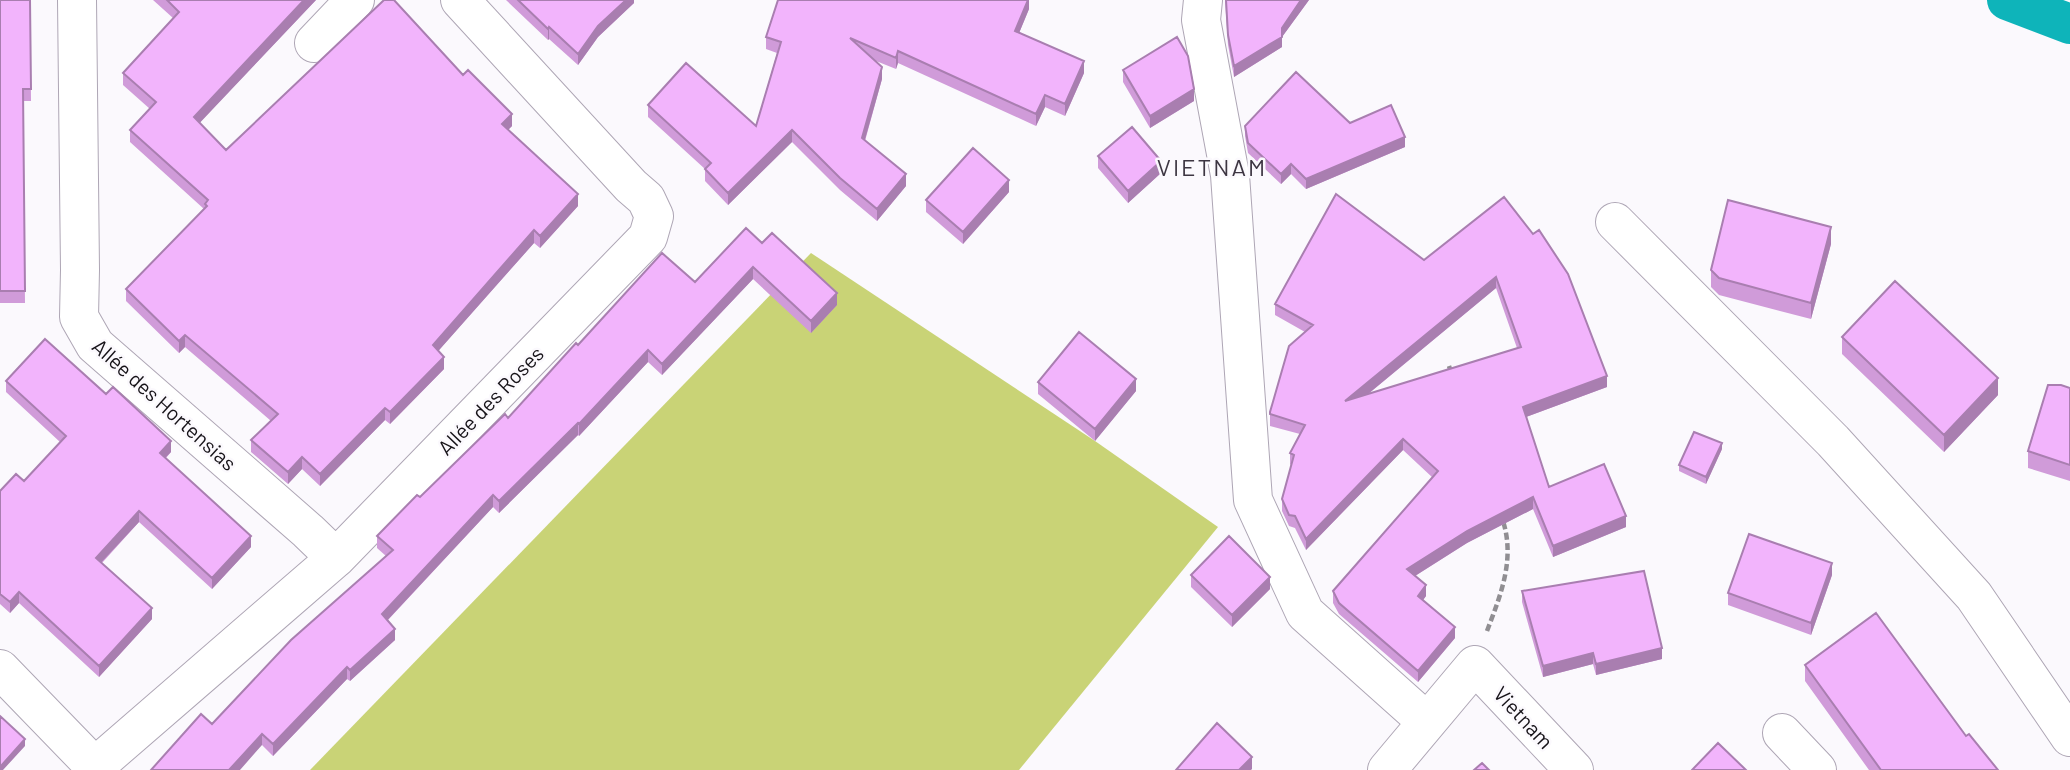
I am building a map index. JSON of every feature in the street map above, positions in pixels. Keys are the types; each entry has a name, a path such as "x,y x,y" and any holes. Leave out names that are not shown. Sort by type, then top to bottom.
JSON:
{"street":[{"name":"Allée des Hortensias","path":"77,0 79,317 95,345 336,558"},
{"path":"314,43 355,0"},
{"name":"Allée des Roses","path":"0,669 93,768 336,558 648,237 654,216 646,199 631,187 460,0"},
{"path":"1203,0 1201,20 1230,175 1253,500 1305,612 1427,722"},
{"path":"1615,222 1833,440 1974,596 2070,737"},
{"path":"1387,770 1475,665"},
{"name":"Vietnam","path":"1475,665 1574,770"},
{"path":"1782,733 1817,770"}],"path":[{"path":"1449,366 1453,379"},
{"path":"1475,665 1505,582 1509,537 1500,510"}],"green space":[{"path":"811,253 1095,441 1218,527 1019,770 310,770"}],"building":[{"path":"0,0 30,0 31,89 23,89 25,291 0,291"},
{"path":"167,0 304,0 194,117 226,150 384,0 394,0 463,75 468,70 512,114 502,124 578,194 540,236 534,230 433,345 444,357 390,412 385,408 320,474 302,457 288,472 251,440 278,414 185,335 179,341 126,289 207,206 205,204 208,200 130,130 156,102 123,73 179,12"},
{"path":"518,0 626,0 598,26 578,54"},
{"path":"778,0 1028,0 1015,31 1084,61 1065,104 1045,95 1036,114 898,51 896,58 850,38 882,67 862,138 906,174 877,209 840,178 792,130 728,193 705,169 711,163 648,105 686,63 756,126 781,42 766,37"},
{"path":"1226,0 1301,0 1282,28 1282,37 1234,66 1228,35"},
{"path":"1177,37 1188,56 1194,89 1150,116 1123,70"},
{"path":"1296,72 1350,123 1391,105 1405,137 1306,179 1291,164 1281,174 1248,143 1245,126"},
{"path":"1132,127 1161,161 1128,191 1098,156"},
{"path":"973,148 1009,180 963,232 926,200"},
{"path":"1336,194 1424,260 1504,197 1533,234 1539,230 1568,274 1607,376 1523,407 1549,487 1604,464 1626,516 1553,546 1533,497 1467,531 1407,569 1426,585 1418,596 1455,627 1418,671 1339,603 1333,591 1438,471 1403,439 1306,539 1295,516 1289,515 1282,499 1294,455 1290,453 1305,425 1270,412 1289,346 1313,325 1275,304","holes":["1496,277 1521,347 1345,401"]},
{"path":"1728,200 1831,227 1811,303 1719,278 1711,270"},
{"path":"746,228 762,243 772,233 837,293 811,321 753,267 662,364 648,350 579,424 499,501 493,495 382,614 395,629 350,670 347,667 273,744 262,734 229,770 151,770 201,714 212,724 291,640 393,550 377,536 505,414 508,418 662,253 695,282"},
{"path":"1895,281 1998,378 1944,435 1842,337"},
{"path":"1079,332 1136,379 1095,429 1038,382"},
{"path":"45,339 106,394 113,387 171,441 160,453 251,536 212,578 139,511 96,558 152,608 99,666 19,592 10,602 0,594 0,491 16,474 24,481 66,436 6,381"},
{"path":"2048,385 2070,388 2070,465 2028,451"},
{"path":"1694,432 1722,443 1706,477 1679,465"},
{"path":"1749,534 1832,563 1811,623 1728,593"},
{"path":"1229,536 1270,577 1232,615 1191,575"},
{"path":"1644,571 1662,648 1596,664 1593,653 1543,666 1522,591"},
{"path":"1876,613 1966,736 1969,734 1998,770 1881,770 1805,665"},
{"path":"0,716 25,739 0,767"},
{"path":"1217,723 1252,757 1239,770 1176,770"},
{"path":"1718,743 1746,770 1692,770"},
{"path":"1482,763 1489,770 1474,770"}],"waterway":[{"path":"2007,0 2070,24"}],"district":[{"name":"VIETNAM","path":"1212,166"}]}
